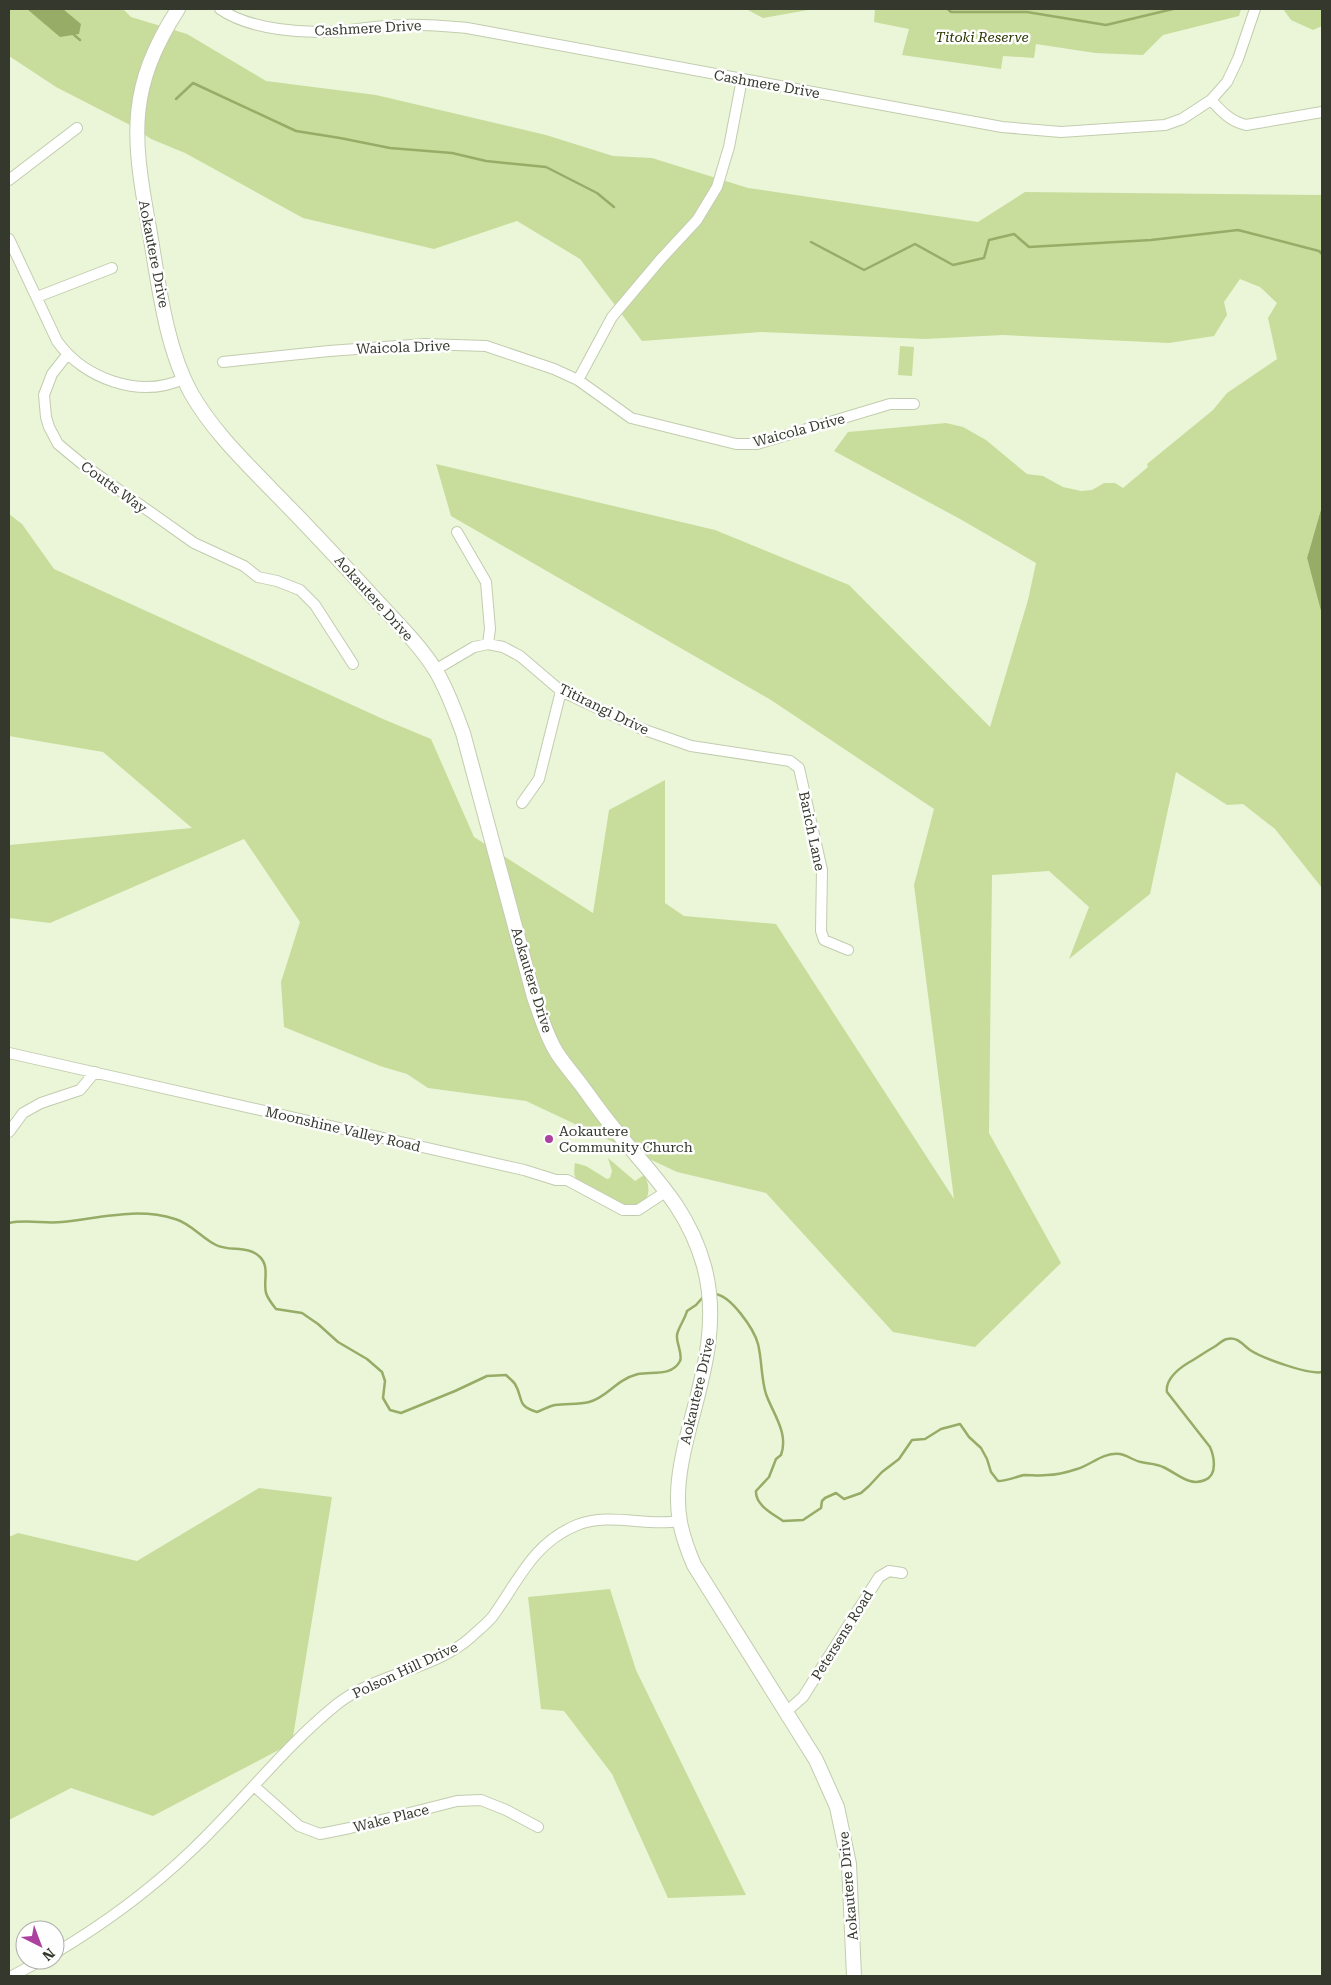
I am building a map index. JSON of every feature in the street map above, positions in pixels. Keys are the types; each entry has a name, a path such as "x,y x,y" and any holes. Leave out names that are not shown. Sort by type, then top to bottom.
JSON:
{"highway":[{"name":"Aokautere Drive","path":"178,9 155,48 145,75 139,99 136,138 140,176 162,302 183,379 203,412 229,444 330,549 411,639 435,670 451,700 463,733 532,988 546,1030 557,1052 614,1130 666,1190 692,1231 708,1282 710,1333 708,1351 680,1468 679,1521 686,1547 694,1565 787,1711 816,1760 832,1792 843,1826 850,1887 854,1976"}],"street":[{"name":"Cashmere Drive","path":"220,9 252,24 297,30 339,31 416,24 467,28 1002,127 1061,132 1165,125 1195,112 1211,100 1232,72 1255,9"},
{"path":"578,380 612,317 697,220 717,187 729,146 742,79"},
{"path":"1211,100 1234,122 1246,125 1322,112"},
{"path":"9,180 77,128"},
{"path":"9,239 57,341 67,355 98,376 125,385 165,385 183,379"},
{"path":"37,297 112,268"},
{"name":"Waicola Drive","path":"223,362 329,350 425,344 486,346 554,368 578,380 631,418 736,444 757,444 890,404 914,404"},
{"name":"Coutts Way","path":"67,355 52,374 44,395 46,417 58,444 80,464 194,543 244,566 258,576 291,586 308,597 353,664"},
{"path":"435,670 474,647 488,644 490,629 486,582 457,532"},
{"name":"Titirangi Drive","path":"488,644 503,647 520,656 561,692 642,729 691,746 790,761"},
{"path":"522,803 539,779 561,692"},
{"name":"Barich Lane","path":"790,761 799,768 822,870 822,931 824,940 848,950"},
{"name":"Moonshine Valley Road","path":"9,1053 515,1168 556,1180 567,1180 624,1210 638,1210 666,1190"},
{"path":"9,1132 23,1113 41,1103 80,1090 95,1072"},
{"name":"Polson Hill Drive","path":"65,1946 83,1936 144,1892 191,1851 313,1724 338,1703 367,1685 442,1656 468,1640 492,1618 533,1557 554,1537 579,1524 605,1519 679,1521"},
{"name":"Petersens Road","path":"787,1711 803,1697 879,1577 889,1571 902,1573"},
{"name":"Wake Place","path":"254,1786 299,1826 320,1834 457,1801 481,1800 506,1810 538,1827"},
{"path":"12,1976 23,1970"}],"green space":[{"path":"9,9 123,9 131,17 187,34 266,81 376,95 546,135 613,156 652,158 748,188 978,222 1025,192 1322,195 1322,506 1307,558 1322,615 1322,888 1275,829 1243,804 1227,805 1176,772 1150,894 1069,959 1089,907 1049,871 992,875 989,1133 1061,1263 975,1347 893,1332 766,1193 677,1172 526,1101 428,1088 407,1074 380,1066 284,1027 281,982 300,922 244,839 50,923 9,918 9,845 192,828 103,752 9,736 9,514 22,524 54,569 431,739 474,837 593,913 609,810 665,780 665,903 684,916 776,924 954,1199 914,885 934,809 771,700 451,516 436,464 715,530 849,585 990,727 1028,600 1036,563 960,519 834,451 848,432 946,423 963,427 986,440 1027,474 1043,476 1063,487 1081,491 1092,490 1104,483 1115,483 1123,488 1148,467 1147,464 1213,410 1227,393 1277,359 1268,318 1277,303 1260,287 1240,279 1224,302 1227,315 1214,336 1169,343 1003,335 925,339 761,332 642,341 580,259 517,221 434,249 303,218 185,153 151,139 130,125 56,87 9,56"},
{"path":"746,9 814,9 763,18"},
{"name":"Titoki Reserve","path":"875,9 1241,9 1239,16 1163,35 1143,55 1095,53 1036,44 1034,58 1003,56 1001,69 902,55 909,29 874,22"},
{"path":"1283,9 1322,9 1322,26 1313,30 1291,20"},
{"path":"900,346 914,347 912,376 898,375"},
{"path":"608,1158 635,1181 644,1175 648,1185 646,1200 631,1206 620,1203 596,1192 576,1179 574,1173 575,1163 586,1166 607,1179 610,1178 612,1171"},
{"path":"259,1488 332,1497 292,1743 153,1816 71,1788 9,1820 9,1537 18,1533 137,1561"},
{"path":"610,1589 636,1670 746,1895 668,1898 612,1774 564,1711 541,1709 528,1597"}],"shaded area":[{"path":"27,9 63,9 81,24 79,34 60,37"},
{"path":"1322,506 1322,615 1307,558"}],"waterway":[{"path":"948,9 951,12 1027,12 1106,25 1173,9"},
{"path":"73,34 80,40"},
{"path":"176,99 193,83 296,131 390,148 452,153 486,161 546,167 597,193 614,207"},
{"path":"811,242 864,270 915,244 953,265 984,258 989,240 1014,234 1029,247 1151,240 1238,230 1319,251 1322,254"},
{"path":"9,1223 22,1221 62,1222 104,1216 147,1214 180,1221 221,1247 255,1253 265,1265 266,1293 276,1309 302,1313 338,1342 367,1359 382,1372 385,1381 383,1398 390,1410 401,1413 487,1376 506,1375 518,1389 523,1404 530,1410 537,1412 550,1406 585,1403 596,1400 630,1377 643,1373 667,1371 676,1366 681,1358 677,1338 679,1329 687,1311 704,1296"},
{"path":"714,1294 727,1300 734,1306 747,1322 758,1344 764,1388 782,1431 783,1447 781,1455 776,1459 769,1477 756,1491 756,1496 765,1509 783,1521 803,1520 821,1508 822,1501 825,1498 836,1493 844,1499 861,1493 882,1472 899,1459 912,1440 925,1439 941,1429 960,1424 969,1437 981,1448 991,1472 998,1481 1024,1475 1062,1473 1082,1467 1108,1455 1120,1454 1138,1461 1157,1465 1188,1481 1199,1482 1209,1478 1212,1474 1214,1465 1213,1455 1210,1447 1167,1392 1168,1383 1176,1372 1223,1340 1231,1338 1237,1340 1250,1350 1275,1361 1307,1371 1322,1372"}],"place":[{"name":"Aokautere Community Church","path":"549,1139"}]}
